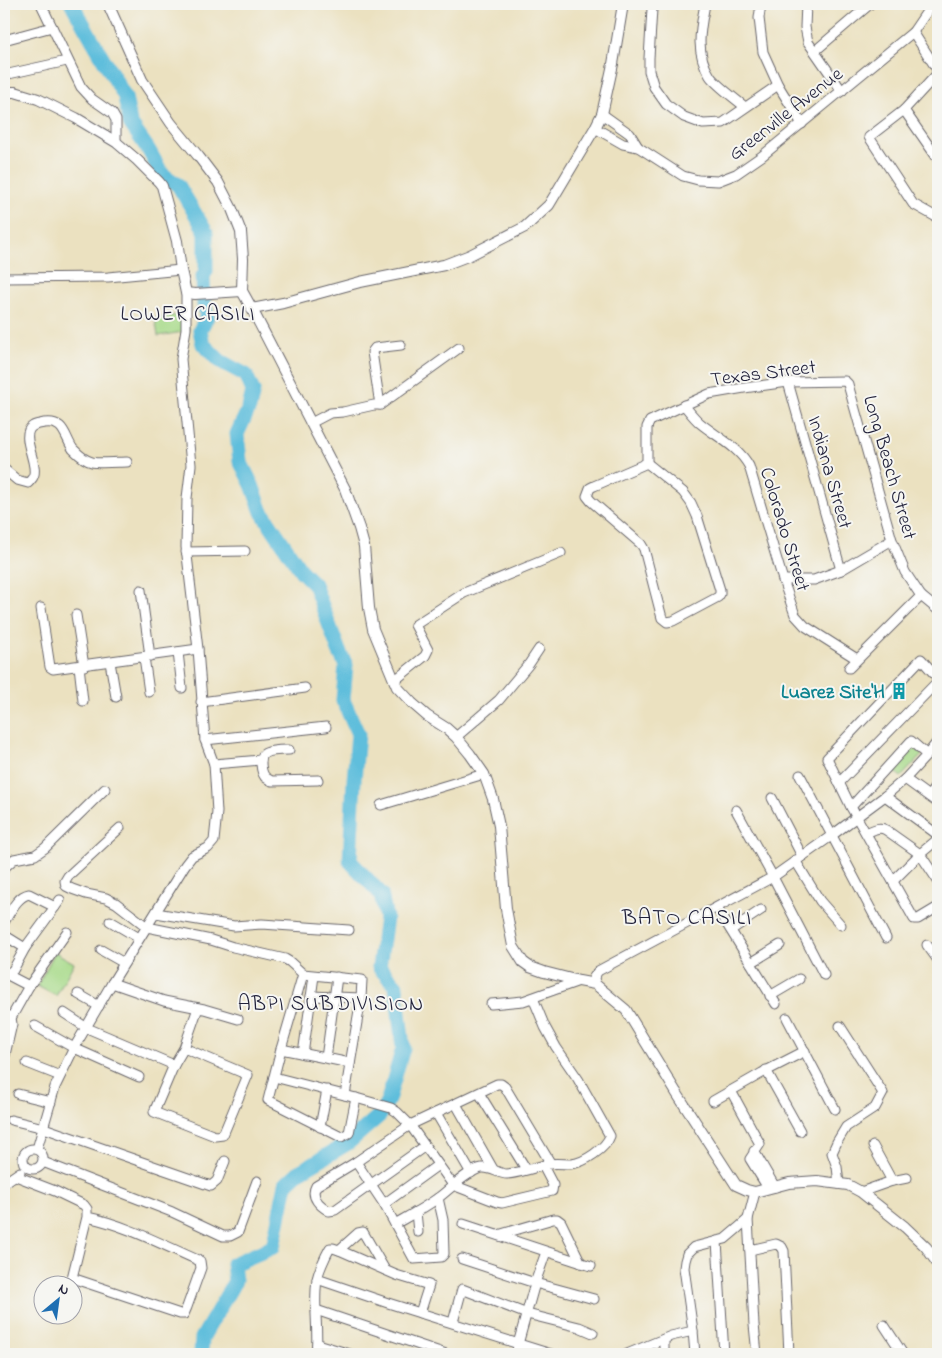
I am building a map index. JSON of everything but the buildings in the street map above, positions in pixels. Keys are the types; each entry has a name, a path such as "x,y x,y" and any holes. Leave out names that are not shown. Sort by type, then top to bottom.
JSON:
{"street":[{"path":"41,4 81,87 92,99 112,113 116,120 116,142"},
{"path":"108,4 142,80 171,123 218,182 232,209 241,232 243,259 242,292 345,489 364,546 368,608 373,629 394,681 412,703 456,737 484,774 493,799 499,826 506,909 513,946 523,962 544,972 579,982 595,984 626,1010 736,1185 755,1192 789,1183 817,1181 848,1185 861,1192 904,1227 926,1248 938,1264"},
{"path":"252,309 283,303 360,282 444,265 470,255 525,227 549,205 602,114 623,4"},
{"path":"705,4 699,36 702,57 711,77 746,107"},
{"path":"761,4 759,18 763,52 778,85 802,124"},
{"path":"806,4 805,26 808,42 842,90"},
{"path":"815,51 870,4"},
{"name":"Greenville Avenue","path":"595,128 623,144 638,147 683,176 698,180 718,181 736,174 802,124 913,32 932,4"},
{"path":"652,9 648,58 649,71 654,87 666,104 684,117 703,124 723,123 778,85"},
{"path":"4,40 52,27"},
{"path":"913,32 938,72 904,110 869,137 913,204 938,218"},
{"path":"4,75 68,61"},
{"path":"4,92 15,92 38,99 76,118 116,142 137,160 162,186 177,241 181,270 191,293 181,359 190,465 186,498 186,552 198,650 205,740 214,764 217,812 214,841 208,848 192,856 139,938 74,1048 60,1076 37,1149"},
{"path":"904,110 938,159"},
{"name":"Greenville Avenue","path":"602,114 630,134 638,147"},
{"path":"4,278 108,277 181,270"},
{"path":"191,293 242,292"},
{"path":"380,405 372,352 375,348 400,345"},
{"path":"311,422 330,413 380,405 459,348"},
{"name":"Texas Street","path":"647,464 648,423 709,394 788,382 845,381"},
{"name":"Long Beach Street","path":"845,381 848,384 892,540 905,572 921,596 938,610"},
{"name":"Indiana Street","path":"788,382 841,570"},
{"name":"Colorado Street","path":"684,406 699,422 745,458 795,615 804,626 857,659"},
{"path":"4,469 18,480 28,483 34,477 35,470 28,432 34,425 51,422 64,430 73,449 92,462 127,462"},
{"path":"647,464 684,492 691,503 697,516 720,590 718,597 673,621 667,622 664,620 641,544 587,496 594,486 647,464"},
{"path":"783,580 814,580 841,570 892,540"},
{"path":"186,552 245,551"},
{"path":"394,681 424,656 428,650 415,625 464,593 561,553"},
{"path":"141,590 149,692"},
{"path":"849,668 921,596"},
{"path":"41,608 50,667 56,670 198,650"},
{"path":"76,615 82,666 83,701"},
{"path":"456,737 499,700 539,649"},
{"path":"178,652 182,688"},
{"path":"839,784 938,680 921,659 827,758 839,784 851,807 914,919 918,919 938,907"},
{"path":"110,662 116,696"},
{"path":"201,702 305,688"},
{"path":"205,740 326,727"},
{"path":"851,807 912,742 928,755"},
{"path":"595,984 594,977 598,971 773,876 857,818 905,779 938,742"},
{"path":"289,750 266,752 261,760 266,778 272,781 318,780"},
{"path":"214,764 261,760"},
{"path":"381,805 484,774"},
{"path":"800,775 886,938"},
{"path":"905,779 938,802"},
{"path":"928,796 938,783"},
{"path":"4,868 14,859 35,855 45,848 105,789"},
{"path":"885,796 938,837 893,881"},
{"path":"772,798 798,858 820,901 841,925"},
{"path":"736,810 773,876 824,976"},
{"path":"866,833 882,827 920,854 938,881"},
{"path":"120,828 68,876 65,881 66,886 86,894 106,898 116,903 147,927 212,940 233,948 285,959 303,974 362,980 361,998 345,1095"},
{"path":"4,922 20,898 25,895 29,894 58,904 25,948 13,970 6,974"},
{"path":"717,908 776,1004"},
{"path":"731,930 761,910"},
{"path":"156,912 234,926 262,924 349,930"},
{"path":"110,921 139,938"},
{"path":"4,1059 12,1024 8,1016 67,932"},
{"path":"4,935 25,948"},
{"path":"751,963 780,945"},
{"path":"927,945 938,960"},
{"path":"101,950 124,963"},
{"path":"6,974 28,986"},
{"path":"303,974 268,1100 341,1137 350,1130 356,1098"},
{"path":"303,1054 314,976"},
{"path":"326,1058 337,976"},
{"path":"770,996 799,979"},
{"path":"491,1004 523,1001 579,982"},
{"path":"112,983 164,1000 238,1019"},
{"path":"78,994 99,1006"},
{"path":"311,996 361,998"},
{"path":"395,1224 438,1198 453,1185 479,1169 493,1169 500,1173 508,1174 547,1165 572,1164 580,1162 597,1152 608,1142 610,1136 578,1079 556,1047 532,998"},
{"path":"184,1048 248,1075 223,1135 214,1136 154,1112 174,1065 184,1048 198,1008"},
{"path":"64,1013 87,1028 174,1065"},
{"path":"787,1018 835,1109"},
{"path":"35,1026 74,1048 139,1077"},
{"path":"839,1184 838,1167 832,1153 837,1142 846,1127 875,1108 883,1093 840,1026"},
{"path":"281,1049 350,1063"},
{"path":"713,1101 766,1070 805,1051"},
{"path":"27,1063 60,1076"},
{"path":"766,1070 800,1132"},
{"path":"274,1077 356,1098 391,1108 398,1112 410,1125 453,1185 502,1203 552,1191 547,1165 505,1087 497,1084 410,1125 356,1162 316,1186 314,1196 320,1205 329,1211 335,1210 425,1146"},
{"path":"320,1127 327,1090"},
{"path":"731,1091 760,1144 754,1151 771,1188"},
{"path":"479,1093 526,1169"},
{"path":"18,1094 51,1102"},
{"path":"456,1104 493,1169"},
{"path":"436,1113 471,1173"},
{"path":"11,1120 44,1128 211,1186 217,1181 224,1161"},
{"path":"873,1146 892,1181"},
{"path":"30,1148 37,1149 41,1152 43,1162 39,1168 33,1170 26,1168 22,1156 30,1148"},
{"path":"43,1162 172,1212 223,1236 230,1236 238,1232 257,1181"},
{"path":"356,1162 384,1204 414,1259 441,1257 445,1252 443,1220 438,1198"},
{"path":"384,1204 438,1165"},
{"path":"4,1183 26,1168"},
{"path":"16,1176 55,1191 84,1205 87,1209 87,1218 72,1278 184,1314 201,1268 200,1262 125,1229 87,1218"},
{"path":"861,1192 907,1178"},
{"path":"755,1192 748,1219 757,1354"},
{"path":"416,1212 418,1232"},
{"path":"498,1236 557,1219 561,1222 581,1263"},
{"path":"695,1354 684,1268 687,1254 694,1247 725,1238 748,1219"},
{"path":"463,1224 591,1266"},
{"path":"339,1250 363,1232 385,1270"},
{"path":"717,1241 724,1354"},
{"path":"750,1250 776,1244 782,1247 784,1251 789,1354"},
{"path":"316,1354 317,1279 329,1251 333,1248 396,1275 429,1285 420,1313"},
{"path":"517,1354 535,1283 546,1252"},
{"path":"462,1260 594,1299"},
{"path":"317,1279 551,1354"},
{"path":"453,1322 462,1289 527,1314 579,1327 593,1333"},
{"path":"316,1310 446,1354"},
{"path":"884,1325 903,1354"},
{"path":"632,1353 671,1336 693,1331"},
{"path":"664,1339 664,1354"},
{"path":"317,1344 350,1354"}],"green space":[{"path":"186,314 189,331 158,336 155,318"},
{"path":"911,744 922,755 901,777 890,767"},
{"path":"55,952 74,963 56,996 37,986"}],"waterway":[{"path":"72,4 125,97 130,123 162,174 178,185 206,232 206,271 203,276 204,304 207,317 200,330 203,344 220,361 246,375 253,391 249,408 237,434 240,461 252,485 262,512 302,572 314,584 346,665 343,700 358,734 350,861 381,894 386,918 379,967 396,986 403,1048 388,1100 380,1115 348,1143 299,1172 286,1184 273,1247 233,1264 235,1281 202,1338 201,1354"}],"place":[{"name":"Luarez Site'H","path":"899,691"}],"district":[{"name":"LOWER CASILI","path":"188,313"},
{"name":"BATO CASILI","path":"687,916"},
{"name":"ABPI SUBDIVISION","path":"331,1003"}]}
